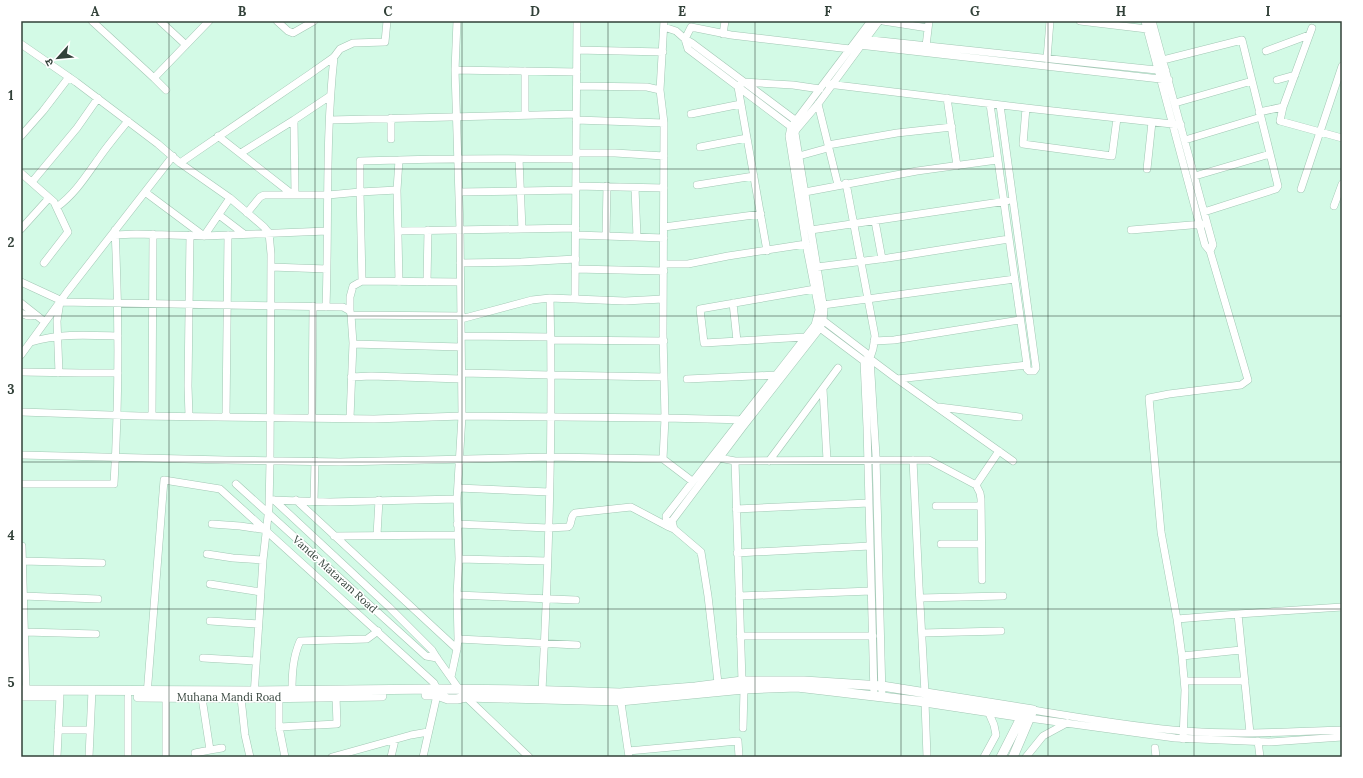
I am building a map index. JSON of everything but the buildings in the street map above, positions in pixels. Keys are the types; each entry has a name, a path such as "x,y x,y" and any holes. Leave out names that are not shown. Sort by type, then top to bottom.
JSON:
{"main road":[{"path":"437,692 448,699 457,700 466,697 620,697 743,685 804,681 878,686 988,711 1027,713"},
{"path":"23,692 254,695 292,691 437,692 459,689 542,691 620,697 718,683 797,687 878,696 925,697 1027,713"},
{"name":"Vande Mataram Road","path":"459,689 466,697"},
{"name":"Muhana Mandi Road","path":"23,692 60,696 92,693 128,696 147,694 166,697 202,698 241,698 254,695 278,698 437,692"},
{"path":"1002,757 1027,713"},
{"path":"1013,757 1027,713"}],"street":[{"path":"160,21 186,45"},
{"path":"154,78 209,21"},
{"path":"277,21 288,31 293,33 314,21"},
{"path":"180,163 310,74 334,57 340,50 353,43 385,42 387,21"},
{"path":"450,678 458,639 457,596 459,559 457,499 462,416 460,230 455,70 457,21"},
{"path":"575,298 577,21"},
{"path":"723,34 725,21"},
{"path":"871,21 818,104 799,123 789,136 806,244 820,318 866,353 876,460 878,696"},
{"path":"799,123 822,86 878,21"},
{"path":"883,21 928,25 926,46"},
{"path":"1047,59 1050,21"},
{"path":"1080,21 1147,29"},
{"path":"1145,21 1173,124 1204,224 1213,244 1210,251 1248,380 1241,385 1149,398 1161,532 1177,619 1182,656 1185,690 1183,735"},
{"path":"1152,21 1195,176 1204,212 1204,224"},
{"path":"94,22 166,90"},
{"path":"663,459 665,418 663,299 664,123 660,90 664,24 676,31 685,39 688,49 799,123"},
{"path":"685,39 692,24 723,34 926,46 1166,71"},
{"path":"1312,28 1283,107 1280,121 1342,138"},
{"path":"1266,51 1309,36"},
{"path":"1163,60 1242,40 1278,186 1276,189 1204,212"},
{"path":"858,43 1168,80"},
{"path":"21,44 98,98 180,163 230,198 269,233 271,267 271,500 263,560 255,661 254,695"},
{"path":"577,50 663,52"},
{"path":"326,307 330,96 334,57"},
{"path":"1301,189 1342,66"},
{"path":"455,70 577,72"},
{"path":"525,71 525,115"},
{"path":"1277,80 1295,74"},
{"path":"21,136 43,111 69,77"},
{"path":"1175,103 1252,81"},
{"path":"740,84 831,85 1181,125"},
{"path":"740,84 741,104 767,251"},
{"path":"670,527 672,521 717,455 818,326 823,305 794,129 740,84"},
{"path":"577,86 647,87 660,90"},
{"path":"240,153 330,96"},
{"path":"32,182 77,128 98,98"},
{"path":"947,98 957,166"},
{"path":"691,114 741,104"},
{"path":"818,104 838,185"},
{"path":"990,104 1027,365 1029,371 1034,371 1036,368 1000,105"},
{"path":"1185,140 1283,107"},
{"path":"1026,108 1023,144 1112,156 1117,118"},
{"path":"330,120 525,115 664,123"},
{"path":"391,118 391,139"},
{"path":"293,194 294,120"},
{"path":"57,207 83,182 99,158 128,121"},
{"path":"1147,169 1152,122"},
{"path":"799,156 828,147 897,133 952,127"},
{"path":"218,136 293,194"},
{"path":"700,147 747,138"},
{"path":"362,281 360,161 458,158 519,159 615,153 664,156"},
{"path":"1195,176 1270,154"},
{"path":"21,356 60,301 173,156"},
{"path":"519,159 522,229"},
{"path":"399,160 397,190 399,282"},
{"path":"805,192 917,171 998,160"},
{"path":"21,173 54,202 68,232 44,263"},
{"path":"696,185 754,176"},
{"path":"846,184 875,336 873,349 867,360 873,636 878,686"},
{"path":"1334,206 1342,184"},
{"path":"459,192 521,191 607,186 664,188"},
{"path":"606,236 607,186"},
{"path":"635,188 637,237"},
{"path":"247,213 260,197 264,195 328,195 397,190"},
{"path":"145,192 204,236"},
{"path":"21,229 49,198"},
{"path":"204,236 230,198"},
{"path":"811,230 1012,201"},
{"path":"664,227 760,214"},
{"path":"219,215 244,234"},
{"path":"875,221 882,259"},
{"path":"1131,230 1204,224"},
{"path":"398,231 522,229 576,232 606,236 664,238"},
{"path":"115,232 204,236 327,230"},
{"path":"427,282 428,230"},
{"path":"21,484 114,484 118,373 115,232"},
{"path":"152,416 154,234"},
{"path":"189,416 190,235"},
{"path":"226,417 228,235"},
{"path":"817,266 882,259 1009,239"},
{"path":"576,269 664,268 806,244"},
{"path":"460,263 576,259"},
{"path":"271,267 327,269"},
{"path":"823,305 1014,278"},
{"path":"350,418 352,344 351,313 353,286 362,281 460,282"},
{"path":"21,282 60,301 343,307 351,313 461,318 532,300 550,298 625,301 663,299"},
{"path":"806,337 704,343 700,309 815,289"},
{"path":"542,691 551,418 550,298"},
{"path":"59,373 58,336 60,301"},
{"path":"733,303 737,341"},
{"path":"21,304 45,322"},
{"path":"312,418 313,306"},
{"path":"21,313 31,317 35,315"},
{"path":"874,341 894,340 1020,320"},
{"path":"744,420 776,375 806,337 818,326"},
{"path":"818,326 897,379 1013,461"},
{"path":"30,342 42,338 58,336 118,336"},
{"path":"461,336 664,341"},
{"path":"352,344 461,347"},
{"path":"897,379 1027,365"},
{"path":"769,461 838,368"},
{"path":"21,372 118,373"},
{"path":"351,377 550,375 664,377"},
{"path":"687,379 776,375"},
{"path":"823,389 827,460"},
{"path":"937,407 1019,416"},
{"path":"21,412 152,416 400,419 462,416 744,420"},
{"path":"976,485 999,451"},
{"path":"21,455 380,462 550,457 663,459 692,481"},
{"path":"717,455 735,461 929,460 976,485 980,493 982,580"},
{"path":"670,527 666,516 692,481 717,455"},
{"path":"913,460 927,757"},
{"path":"314,501 315,461"},
{"path":"735,461 740,636 743,685 743,728"},
{"path":"147,694 164,480 220,489 434,683 437,692 423,757"},
{"name":"Vande Mataram Road","path":"236,484 426,656 436,658"},
{"path":"458,488 549,492"},
{"path":"271,500 314,501 457,499"},
{"name":"Vande Mataram Road","path":"271,500 389,607 432,650 436,658 459,689"},
{"path":"296,500 457,649"},
{"path":"377,535 379,500"},
{"path":"736,509 869,503"},
{"path":"936,506 981,506"},
{"path":"457,524 548,528 569,526 570,519 575,513 626,507 636,508 670,527 701,552 708,596 718,683"},
{"path":"212,524 267,530"},
{"path":"334,536 457,535"},
{"path":"942,544 982,544"},
{"path":"22,546 25,632 23,692"},
{"path":"738,553 870,546"},
{"path":"207,554 233,558 263,560"},
{"path":"459,559 547,561"},
{"path":"22,561 102,563"},
{"path":"210,584 261,592"},
{"path":"739,596 872,591"},
{"path":"24,596 98,599"},
{"path":"457,596 576,600"},
{"path":"920,598 1003,596"},
{"path":"1177,619 1342,607"},
{"path":"1238,614 1250,733"},
{"path":"210,621 258,624"},
{"path":"292,691 292,672 295,653 300,641 367,639 378,631"},
{"path":"922,633 1001,631"},
{"path":"25,632 96,634"},
{"path":"740,636 873,636"},
{"path":"458,639 577,645"},
{"path":"1182,656 1241,650"},
{"path":"203,658 255,661"},
{"path":"1184,681 1245,681"},
{"path":"89,757 89,730 92,693"},
{"path":"57,757 60,696"},
{"path":"128,696 128,757"},
{"path":"166,697 166,757"},
{"path":"279,727 337,724 336,697"},
{"name":"Vande Mataram Road","path":"466,697 529,757"},
{"path":"620,697 629,754 738,741 739,757"},
{"path":"202,698 210,750"},
{"path":"241,698 245,735 250,757"},
{"path":"278,698 279,727 285,757"},
{"path":"984,757 996,735 994,725 988,711"},
{"path":"1027,713 1144,727 1183,735 1342,730"},
{"path":"1048,716 1067,723 1270,742 1342,737"},
{"path":"1026,757 1043,736 1067,723"},
{"path":"58,730 89,730"},
{"path":"332,757 411,735 428,732"},
{"path":"391,757 395,740"},
{"path":"1258,741 1260,757"},
{"path":"195,753 222,748"},
{"path":"1155,748 1156,757"}]}
